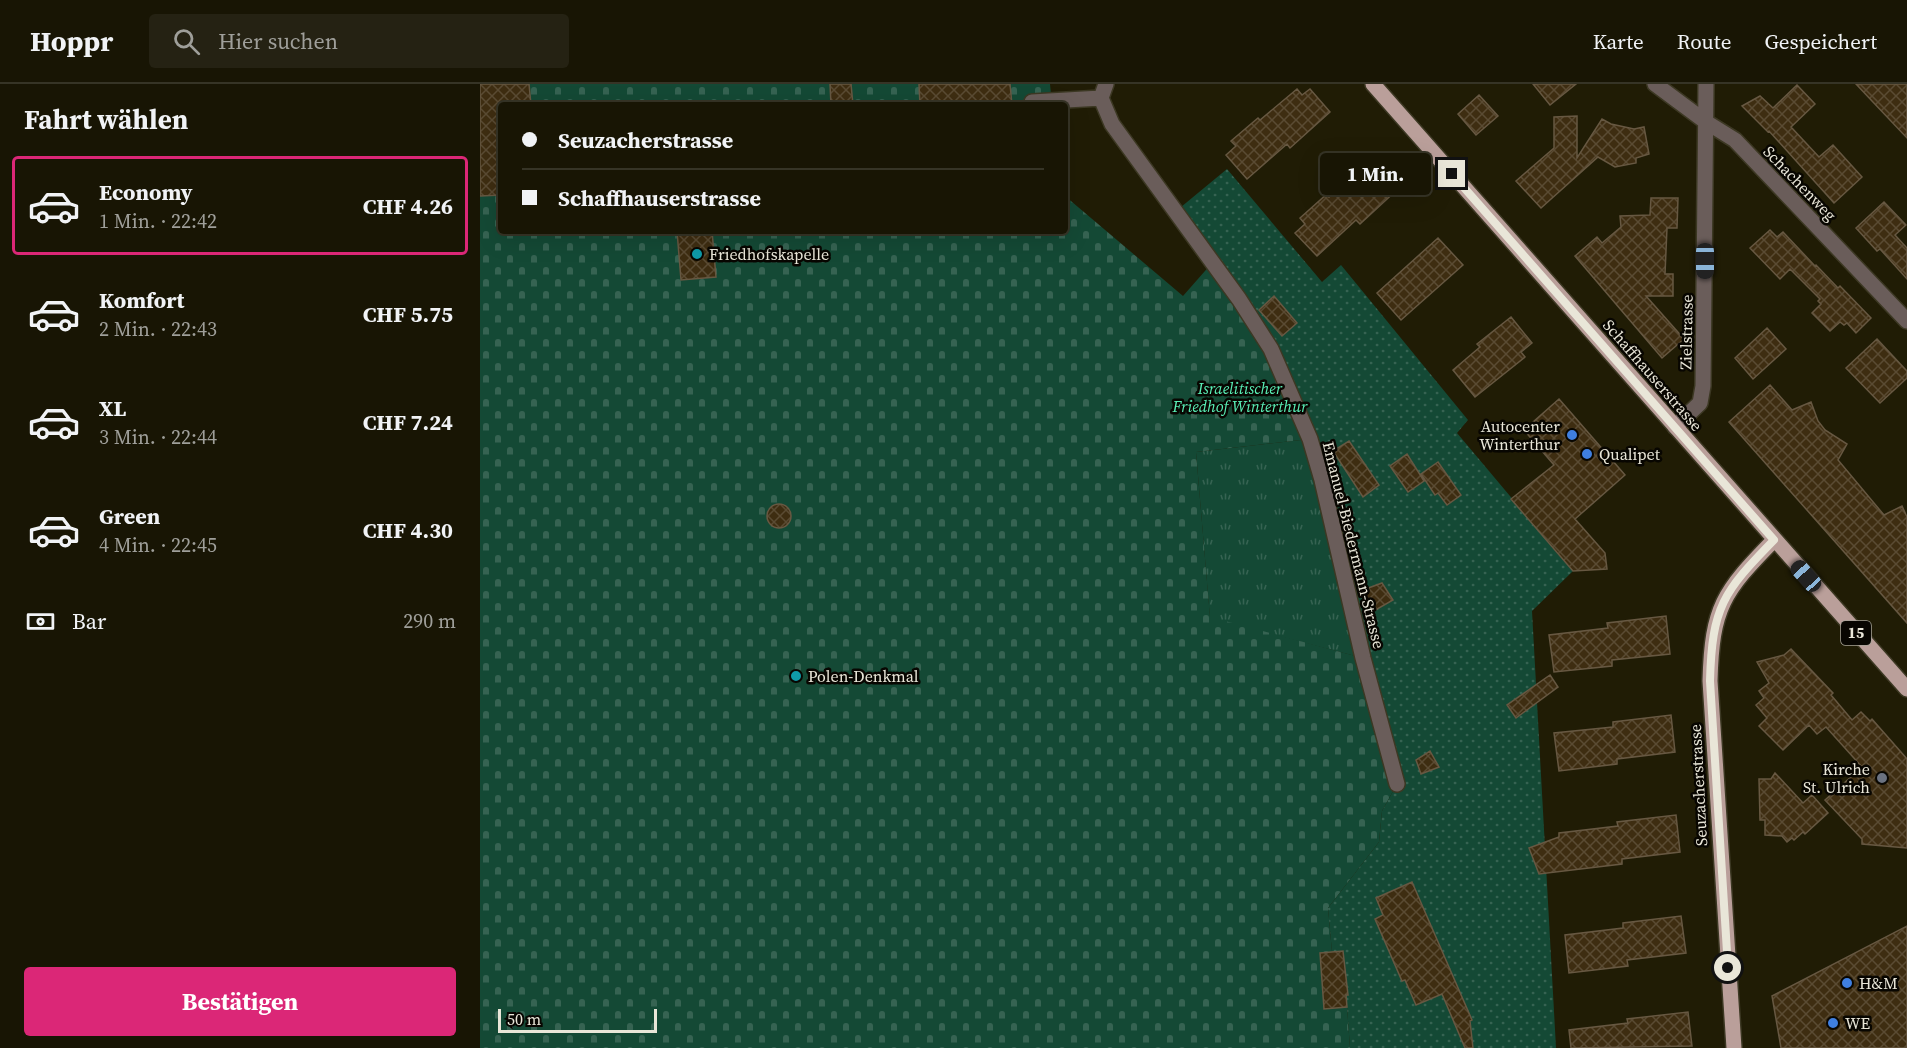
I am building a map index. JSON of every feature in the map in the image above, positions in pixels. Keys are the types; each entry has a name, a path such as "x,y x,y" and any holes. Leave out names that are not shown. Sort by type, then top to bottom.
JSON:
{"main road":[{"name":"Schaffhauserstrasse","path":"1373,84 1907,689"},
{"name":"Seuzacherstrasse","path":"1734,1048 1710,681 1711,646 1720,607 1728,591 1740,575 1774,540"}],"street":[{"name":"Schachenweg","path":"1655,84 1706,122 1735,140 1907,321"},
{"name":"Zielstrasse","path":"1676,427 1700,403 1704,386 1706,84"},
{"path":"1032,102 1104,91"},
{"name":"Emanuel-Biedermann-Strasse","path":"1104,91 1112,124 1239,299 1271,349 1310,439 1396,784"}],"green space":[{"name":"Israelitischer Friedhof Winterthur","path":"480,84 1050,84 1052,102 498,102 498,234 1068,234 1068,199 1183,296 1212,263 1239,299 1310,439 1196,452 1210,617 1363,658 1397,784 1382,811 1379,842 1328,908 1332,952 1343,951 1350,1048 480,1048"},
{"path":"1227,169 1322,282 1341,265 1468,420 1457,433 1573,571 1532,611 1556,1048 1350,1048 1343,951 1332,952 1328,908 1379,842 1382,811 1397,784 1322,480 1271,349 1175,212"},
{"path":"1310,439 1363,658 1210,618 1196,452"}],"building":[{"path":"480,84 529,84 531,102 498,102 498,195 480,196"},
{"path":"830,84 851,84 853,102 831,102"},
{"path":"919,84 1010,84 1012,102 920,102"},
{"path":"1533,84 1576,84 1550,105"},
{"path":"1856,84 1907,84 1907,138 1872,101"},
{"path":"1797,85 1815,104 1791,127 1819,157 1833,145 1862,177 1834,203 1769,131 1742,106 1760,96 1773,108"},
{"path":"1297,89 1302,95 1310,89 1330,112 1290,148 1287,144 1247,179 1226,155 1236,146 1231,141"},
{"path":"1479,95 1498,116 1476,135 1458,114"},
{"path":"1577,116 1577,158 1602,119 1611,124 1634,129 1644,127 1649,154 1636,158 1636,163 1615,167 1598,157 1541,208 1516,181 1554,148 1554,117"},
{"path":"1363,165 1370,172 1378,165 1399,188 1360,224 1356,220 1317,256 1295,233 1305,224 1300,218 1327,194 1329,197"},
{"path":"1651,198 1678,198 1677,228 1667,228 1665,274 1673,274 1673,296 1646,296 1684,339 1662,358 1575,256 1597,237 1602,243 1621,227 1620,216 1650,215"},
{"path":"1884,202 1906,225 1895,235 1907,248 1907,279 1880,249 1877,251 1856,228"},
{"path":"1770,230 1777,237 1783,232 1815,266 1838,288 1840,286 1871,318 1856,333 1847,323 1844,325 1840,322 1830,331 1812,313 1821,304 1818,301 1820,299 1790,269 1780,279 1750,248"},
{"name":"Friedhofskapelle","path":"677,234 712,234 716,277 681,280"},
{"path":"1438,238 1463,265 1401,320 1377,293"},
{"path":"1274,296 1297,323 1282,336 1259,310"},
{"path":"1511,317 1532,343 1521,352 1525,357 1475,397 1453,370 1480,347 1477,344"},
{"path":"1767,328 1786,349 1753,379 1735,358"},
{"path":"1877,339 1907,371 1907,378 1880,403 1846,368"},
{"path":"1770,385 1792,410 1811,402 1818,421 1825,430 1847,444 1838,460 1884,515 1902,506 1907,517 1907,623 1729,422"},
{"path":"1559,399 1625,475 1575,519 1605,553 1607,569 1573,571 1511,499 1554,465 1524,430"},
{"path":"1349,441 1379,485 1363,497 1333,451"},
{"path":"1407,454 1424,481 1408,492 1390,466"},
{"path":"1438,462 1461,495 1447,505 1438,493 1435,495 1421,474"},
{"path":"779,504 787,508 791,516 787,524 779,528 771,524 767,516 771,508"},
{"path":"1382,583 1393,600 1372,612 1363,590"},
{"path":"1666,616 1670,654 1612,660 1612,666 1554,672 1549,635 1608,628 1607,623"},
{"path":"1791,649 1833,693 1831,695 1852,720 1861,712 1870,721 1872,719 1907,759 1907,848 1862,844 1862,839 1825,800 1862,767 1826,727 1817,734 1809,725 1783,750 1759,726 1767,718 1756,705 1764,698 1759,691 1769,683 1757,662 1784,655"},
{"path":"1550,675 1558,687 1516,718 1507,705"},
{"path":"1671,715 1675,752 1617,759 1617,764 1559,771 1554,733 1613,727 1613,722"},
{"path":"1430,751 1439,767 1421,774 1416,760"},
{"path":"1775,773 1803,803 1812,795 1828,813 1805,834 1803,832 1794,840 1792,838 1787,842 1782,836 1765,835 1765,820 1760,820 1759,779 1771,779"},
{"path":"1676,815 1680,852 1622,859 1622,864 1539,874 1529,848 1559,837 1559,833 1618,826 1617,822"},
{"path":"1412,882 1472,1020 1470,1021 1473,1048 1465,1048 1442,994 1416,1005 1405,980 1402,981 1375,919 1383,915 1376,898"},
{"path":"1681,916 1686,953 1627,960 1628,966 1569,973 1565,935 1623,928 1623,923"},
{"path":"1907,926 1907,1048 1781,1048 1772,996"},
{"path":"1343,951 1348,995 1346,995 1347,1007 1324,1009 1320,953"},
{"path":"1688,1012 1692,1046 1571,1048 1569,1030 1628,1023 1627,1019"}],"place":[{"name":"Friedhofskapelle","path":"697,254"},
{"name":"Autocenter Winterthur","path":"1572,435"},
{"name":"Qualipet","path":"1587,454"},
{"name":"Polen-Denkmal","path":"796,676"},
{"name":"Kirche St. Ulrich","path":"1882,778"},
{"name":"H&M","path":"1847,983"},
{"name":"WE","path":"1833,1023"}],"route":[{"path":"1452,174 1774,540 1740,575 1728,591 1720,607 1711,646 1710,681 1728,968"}]}
